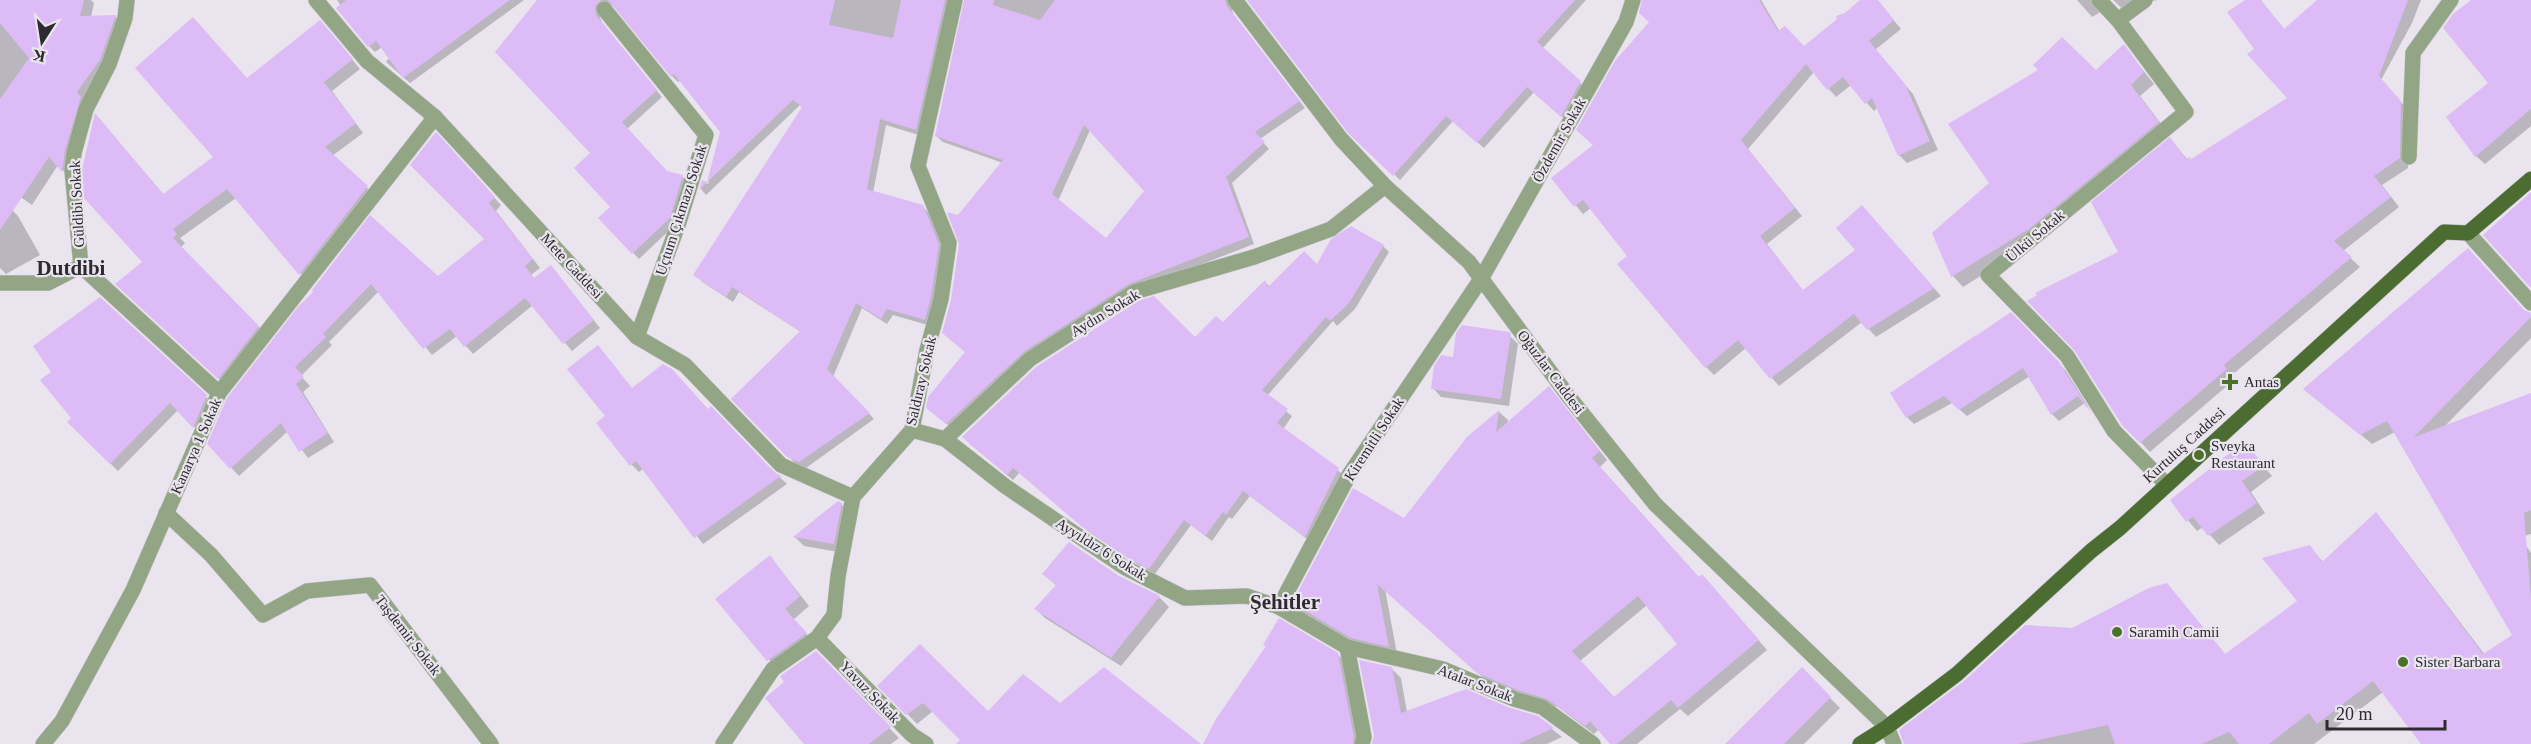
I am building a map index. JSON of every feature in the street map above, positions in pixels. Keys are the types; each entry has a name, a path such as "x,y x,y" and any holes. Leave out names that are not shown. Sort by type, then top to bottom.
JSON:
{"main road":[{"path":"2468,233 2531,179"},
{"name":"Kurtuluş Caddesi","path":"1860,744 1957,674 2167,486 2444,232 2468,233"}],"street":[{"name":"Güldibi Sokak","path":"127,0 125,18 109,64 86,109 74,153 72,170 81,266 219,393"},
{"name":"Mete Caddesi","path":"316,0 367,61 403,88 435,117 637,337 685,365 782,465 853,497"},
{"name":"Saldıray Sokak","path":"853,497 912,430 927,350 941,299 949,243 918,166 955,0"},
{"name":"Oğuzlar Caddesi","path":"1235,0 1341,139 1385,186 1468,262 1569,397 1655,504 1887,726"},
{"name":"Özdemir Sokak","path":"1481,279 1626,22 1633,0"},
{"name":"Ülkü Sokak","path":"2099,0 2118,20 2186,112 1988,275 2067,356 2114,431 2167,486"},
{"path":"2118,20 2145,0"},
{"path":"2409,157 2413,53 2443,3"},
{"name":"Uçtum Çıkmazı Sokak","path":"604,9 706,135 678,225 637,337"},
{"name":"Kanarya 1 Sokak","path":"43,744 62,721 133,590 219,393 435,117"},
{"name":"Aydın Sokak","path":"945,439 1030,359 1134,292 1254,257 1331,229 1385,186"},
{"path":"2468,233 2531,303"},
{"path":"0,283 48,283 81,266"},
{"name":"Kiremitli Sokak","path":"1279,607 1349,475 1481,279"},
{"path":"912,430 945,439"},
{"name":"Ayyıldız 6 Sokak","path":"945,439 1005,486 1124,567 1185,598 1247,596 1279,607 1347,647"},
{"path":"723,744 773,669 817,638 834,615 838,576 853,497"},
{"name":"Taşdemir Sokak","path":"166,513 211,555 263,615 307,591 370,585 490,744"},
{"name":"Yavuz Sokak","path":"817,638 912,735 926,744"},
{"path":"1347,647 1364,737 1362,744"},
{"name":"Atalar Sokak","path":"1347,647 1443,669 1514,699 1542,707 1593,744"},
{"path":"1887,726 1894,744"}],"building":[{"path":"0,0 84,0 80,16 116,15 100,60 77,92 81,97 65,150 62,172 49,157 0,230 0,99 29,58 0,23"},
{"path":"346,0 510,0 403,78 376,41 368,47 336,8"},
{"path":"537,0 601,0 595,6 596,15 657,90 622,122 667,171 683,175 670,218 632,254 598,218 610,207 574,168 590,153 495,52"},
{"path":"608,0 835,0 829,25 893,38 901,0 945,0 916,130 880,119 867,189 923,205 939,244 925,320 887,309 881,319 856,303 827,369 870,413 799,462 787,457 731,399 800,331 732,287 726,297 693,275 802,107 793,100 699,190 702,180 707,182 720,132 674,74 671,77"},
{"path":"964,0 994,0 993,5 1040,20 1055,0 1225,0 1227,6 1300,101 1255,132 1265,142 1226,177 1249,237 1129,284 1025,351 946,424 926,408 928,397 965,352 942,333 951,300 959,244 947,212 958,215 1003,160 935,136","holes":["1084,125 1144,191 1106,238 1052,194"]},
{"path":"1247,0 1575,0 1537,42 1581,81 1561,117 1527,87 1477,143 1446,116 1393,176 1348,133"},
{"path":"1642,0 1759,0 1778,31 1785,26 1804,46 1837,19 1836,16 1845,13 1860,0 1878,0 1894,20 1869,41 1905,84 1930,141 1898,156 1872,98 1865,104 1843,77 1827,90 1806,64 1741,140 1795,208 1760,236 1803,290 1855,250 1836,228 1862,205 1934,288 1867,330 1854,314 1770,379 1738,340 1705,368 1617,264 1627,256 1583,200 1574,207 1551,178 1593,145 1576,130 1615,61 1649,22 1639,13"},
{"path":"2245,0 2261,0 2284,29 2317,0 2408,0 2379,76 2401,101 2400,158 2374,176 2391,197 2334,241 2352,257 2224,365 2227,369 2140,443 2122,425 2075,351 2027,301 2037,295 2035,293 2118,252 2091,202 2170,137 2186,159 2190,157 2191,159 2287,98 2247,54 2254,49 2227,12"},
{"path":"2471,0 2531,0 2531,109 2475,157 2446,117 2488,83 2443,28 2453,14"},
{"path":"193,17 247,78 320,20 353,59 324,82 356,123 325,147 368,186 299,275 227,189 173,229 177,234 173,238 259,326 218,379 115,284 142,262 84,198 82,170 95,113 163,194 213,157 135,68"},
{"path":"2062,37 2096,70 2124,44 2144,72 2131,85 2159,122 2029,229 1951,277 1932,233 1989,183 1948,124 2038,70 2033,65"},
{"path":"436,132 495,197 489,203 533,259 525,266 534,278 551,265 594,320 563,344 525,298 464,347 450,329 423,349 371,284 323,334 326,337 295,367 304,377 296,384 328,433 299,452 281,423 230,469 207,444 227,398 298,307 313,292 312,290 370,215 438,276 484,239 410,165"},
{"path":"2531,192 2531,288 2483,235"},
{"path":"1351,226 1384,245 1349,303 1330,321 1326,317 1262,390 1288,409 1277,423 1339,468 1305,537 1243,491 1226,515 1223,512 1205,536 1184,520 1149,569 1129,559 1081,526 1013,468 1007,475 962,437 1036,367 1138,301 1154,296 1195,337 1216,316 1223,322 1265,280 1268,287 1304,251 1317,264 1331,239"},
{"path":"2468,248 2524,310 2531,313 2531,317 2414,437 2531,393 2531,510 2524,513 2531,599 2531,744 2421,744 2373,681 2317,724 2309,713 2269,744 2239,744 2229,732 2202,744 2115,744 2108,725 2020,744 1904,744 1899,730 1964,681 2025,625 2072,628 2149,588 2167,583 2225,654 2297,601 2262,558 2310,545 2322,562 2376,512 2483,654 2512,635 2387,421 2360,435 2303,389"},
{"path":"100,297 207,395 193,428 170,403 110,464 67,422 71,418 40,380 51,372 33,346"},
{"path":"2011,312 2059,362 2092,414 2078,396 2051,415 2023,368 1959,410 1944,396 1906,418 1890,393 1976,335 1978,337 1977,335"},
{"path":"1462,325 1511,334 1501,399 1431,389 1434,366 1441,355 1453,357 1456,333"},
{"path":"598,345 632,388 663,364 672,369 708,409 711,406 774,472 781,476 694,538 636,461 630,466 596,423 605,416 567,369"},
{"path":"1549,386 1600,451 1592,458 1699,577 1702,574 1759,640 1678,708 1671,700 1617,744 1610,744 1590,721 1585,726 1547,699 1517,690 1477,673 1377,584 1389,647 1351,638 1292,603 1353,488 1404,518 1467,437 1499,410 1496,432","holes":["1638,596 1677,644 1614,697 1572,651"]},
{"path":"2245,441 2264,466 2242,481 2257,503 2208,536 2193,517 2186,522 2170,500"},
{"path":"838,501 842,503 834,544 793,537"},
{"path":"1069,542 1119,576 1160,596 1111,658 1034,609 1056,585 1042,574"},
{"path":"770,555 800,596 785,609 807,633 767,661 715,599"},
{"path":"1279,618 1338,653 1354,737 1353,744 1203,744 1216,719 1266,646 1263,645"},
{"path":"920,644 988,711 1023,674 1060,703 1104,667 1201,744 956,744 960,740 923,703 906,715 877,686"},
{"path":"816,651 891,727 869,744 804,744 765,698 784,682 780,676"},
{"path":"1359,660 1392,667 1401,713 1466,689 1510,708 1538,716 1554,728 1518,744 1372,744 1374,735"},
{"path":"1802,667 1831,697 1784,744 1725,744"}],"place":[{"name":"Antas","path":"2230,382"},
{"name":"Sveyka Restaurant","path":"2199,455"},
{"name":"Saramih Camii","path":"2117,632"},
{"name":"Sister Barbara","path":"2403,662"}],"district":[{"name":"Dutdibi","path":"71,268"},
{"name":"Şehitler","path":"1285,602"}]}
